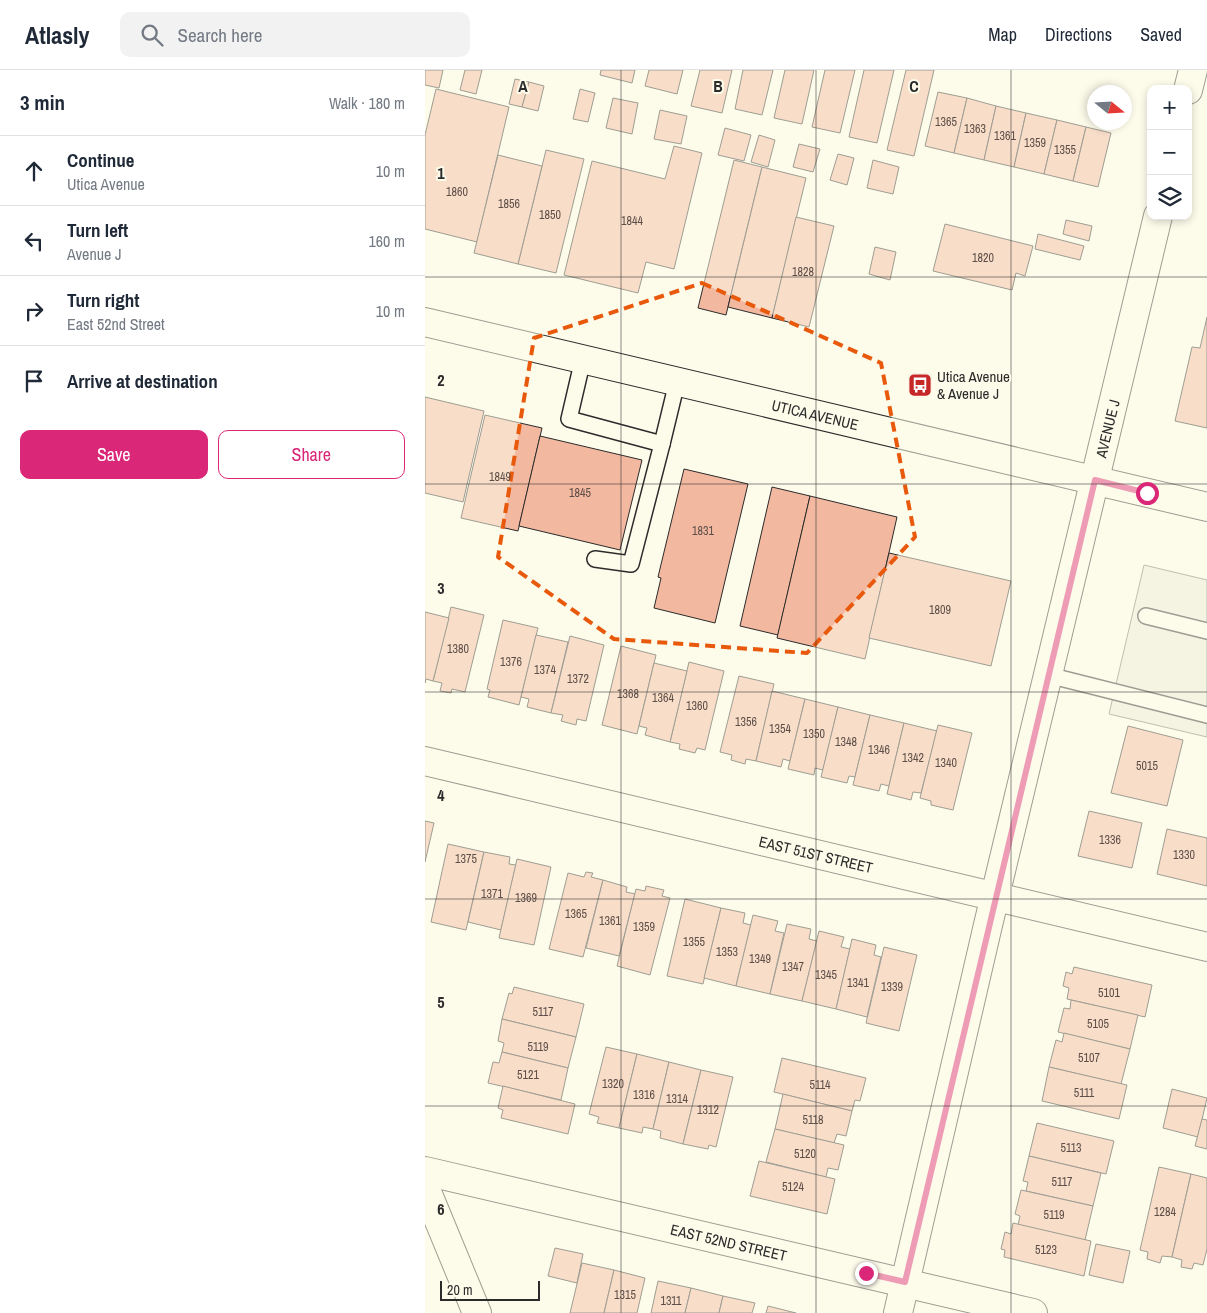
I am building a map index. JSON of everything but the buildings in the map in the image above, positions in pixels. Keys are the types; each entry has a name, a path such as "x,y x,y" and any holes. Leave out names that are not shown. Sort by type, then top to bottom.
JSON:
{"street":[{"path":"1189,85 1193,70"},
{"name":"AVENUE J","path":"898,1313 995,897 1157,220"},
{"name":"UTICA AVENUE","path":"425,322 1207,507"},
{"name":"EAST 51ST STREET","path":"425,761 1207,947"},
{"name":"EAST 52ND STREET","path":"425,1171 1033,1313"},
{"path":"425,1187 477,1313"}],"lane":[{"path":"583,359 569,419 662,444"},
{"path":"595,559 631,564 677,382"},
{"path":"1146,616 1207,631"},
{"path":"1048,675 1207,715"}],"highlighted area":[{"path":"702,283 881,363 915,537 807,653 614,639 498,557 534,338"}],"shaded area":[{"path":"1144,565 1207,580 1207,737 1109,714"}],"place":[{"name":"Utica Avenue & Avenue J","path":"920,385"}],"route":[{"path":"866,1273 905,1282 988,924 1095,480 1147,493"}]}
